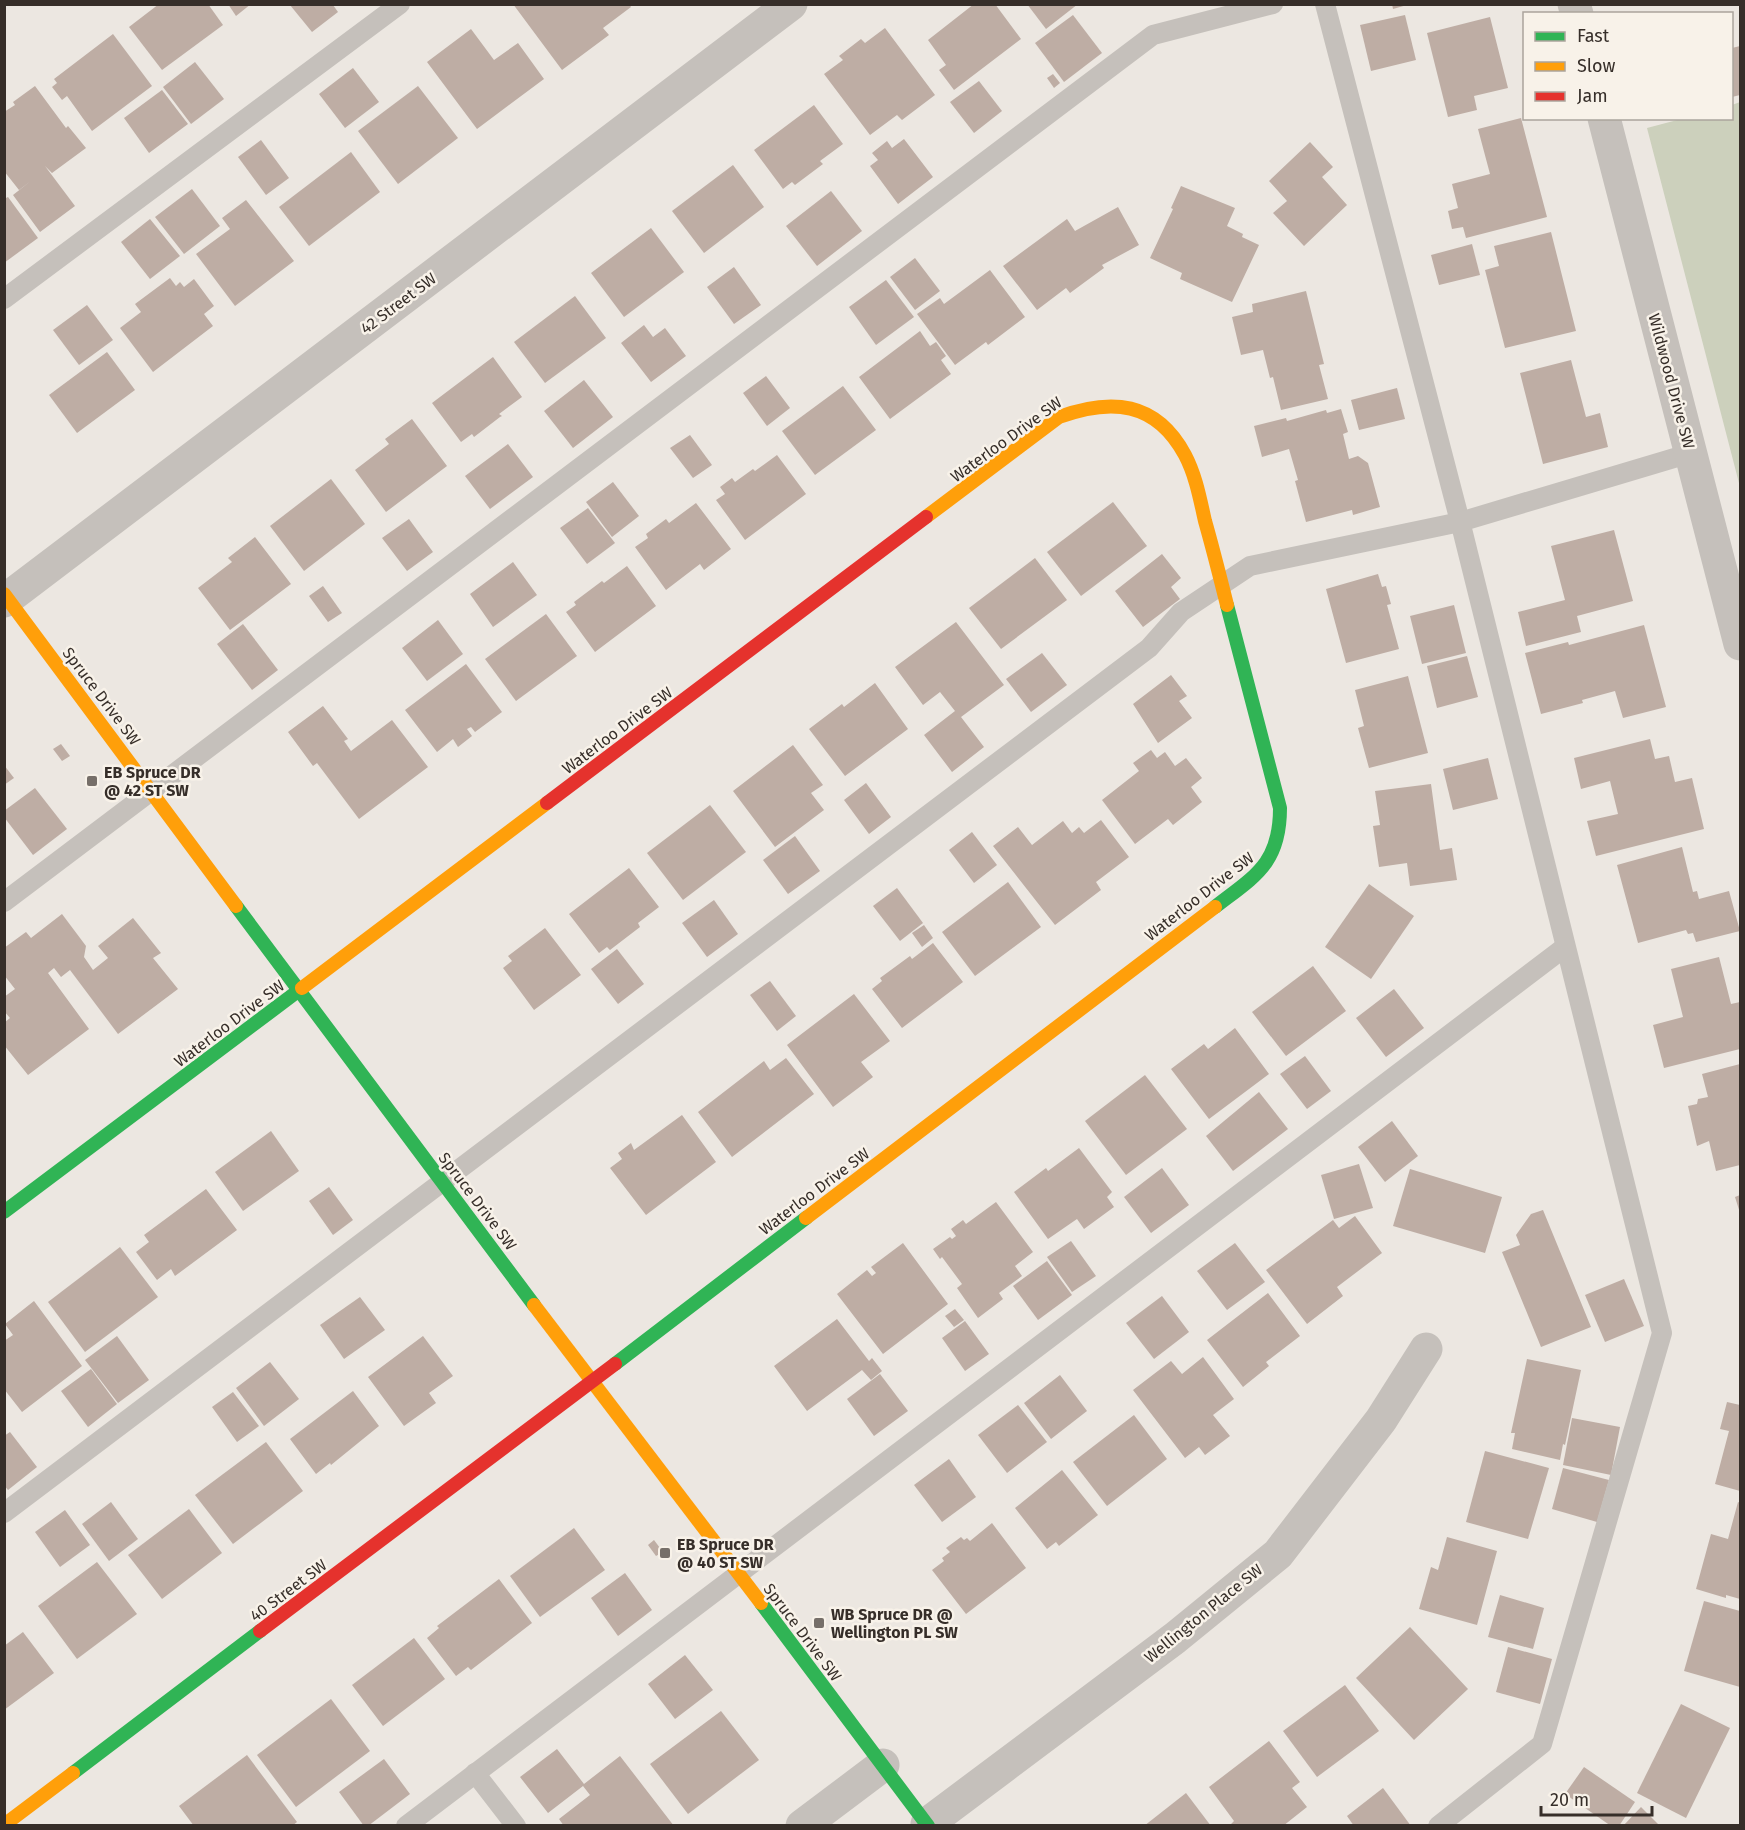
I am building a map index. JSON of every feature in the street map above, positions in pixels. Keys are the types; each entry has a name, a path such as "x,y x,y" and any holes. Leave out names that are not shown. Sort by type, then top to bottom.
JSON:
{"street":[{"name":"42 Street SW","path":"6,598 791,4"},
{"name":"Wildwood Drive SW","path":"1605,120 1740,644"},
{"name":"Waterloo Drive SW","path":"4,1212 1059,417 1076,409 1095,405 1114,405 1150,416 1178,442 1188,459 1194,477 1280,807 1281,826 1277,844 1269,861 1257,875 591,1382"},
{"name":"Spruce Drive SW","path":"6,598 152,789 591,1382 738,1572 927,1825"},
{"name":"Wellington Place SW","path":"927,1825 1175,1638 1278,1554 1381,1420 1426,1349"},
{"name":"40 Street SW","path":"4,1825 591,1382"},
{"path":"802,1826 883,1765"}],"lane":[{"path":"4,299 400,4"},
{"path":"4,902 1153,35 1273,4"},
{"path":"1325,4 1460,522 1662,1333 1542,1744 1438,1826"},
{"path":"4,1513 1149,648 1181,612 1250,566 1460,522 1691,453"},
{"path":"406,1826 1565,947"},
{"path":"475,1773 516,1826"}],"green space":[{"path":"1740,102 1740,487 1647,128 1677,120 1733,120 1733,105"}],"building":[{"path":"159,4 208,4 223,25 162,70 129,27"},
{"path":"228,4 251,4 236,16"},
{"path":"513,4 629,4 631,7 603,28 609,35 562,70"},
{"path":"974,4 995,4 1021,39 954,90 939,70 946,65 928,40"},
{"path":"1027,4 1078,4 1046,29"},
{"path":"1392,4 1407,4 1407,5 1393,9"},
{"path":"290,5 333,5 338,12 312,32"},
{"path":"1073,15 1102,53 1064,82 1035,43"},
{"path":"1405,15 1416,60 1371,71 1360,25"},
{"path":"1490,17 1508,88 1474,96 1477,110 1448,117 1427,33"},
{"path":"885,28 935,95 902,120 897,115 870,135 824,74 843,60 839,56 861,39 865,43"},
{"path":"471,29 494,60 518,43 544,79 477,129 427,62"},
{"path":"113,34 152,86 92,131 67,96 62,100 52,87 57,83 54,79"},
{"path":"1740,46 1740,95 1733,97 1733,48"},
{"path":"195,62 224,99 191,124 163,87"},
{"path":"353,68 379,102 345,128 319,94"},
{"path":"1053,74 1060,83 1054,88 1047,78"},
{"path":"979,81 1002,111 974,133 950,102"},
{"path":"35,86 66,128 68,126 86,148 52,173 45,166 75,206 40,232 13,195 32,180 19,190 4,171 4,112 15,105 13,102"},
{"path":"418,86 458,138 398,184 358,131"},
{"path":"162,90 188,124 149,153 124,118"},
{"path":"814,105 843,144 820,161 823,164 795,185 792,182 783,189 754,150"},
{"path":"1521,118 1547,217 1466,238 1463,227 1452,229 1448,211 1458,208 1452,184 1490,174 1478,129"},
{"path":"904,139 933,177 898,204 870,166 878,160 872,153 887,141 892,148"},
{"path":"261,140 289,178 266,195 238,157"},
{"path":"1310,142 1333,167 1322,177 1347,205 1304,246 1273,213 1287,201 1269,181"},
{"path":"351,152 380,192 309,246 279,207"},
{"path":"733,165 764,207 704,253 672,211"},
{"path":"1181,186 1235,208 1227,226 1243,234 1242,237 1259,245 1232,302 1180,279 1182,273 1150,258"},
{"path":"192,189 220,226 184,254 155,217"},
{"path":"831,191 862,231 817,266 786,226"},
{"path":"8,197 38,238 4,263 4,199"},
{"path":"246,200 294,261 235,306 196,254 230,229 222,218"},
{"path":"1118,207 1139,245 1102,265 1104,268 1070,293 1066,288 1037,310 1003,266 1067,219 1075,231"},
{"path":"150,219 180,256 150,279 121,242"},
{"path":"651,228 684,272 624,317 591,273"},
{"path":"1551,232 1576,331 1505,348 1485,270 1499,266 1494,246"},
{"path":"1472,244 1480,275 1439,285 1431,255"},
{"path":"915,258 940,291 915,310 890,277"},
{"path":"734,267 761,305 734,324 707,287"},
{"path":"990,270 1025,317 988,345 986,342 955,365 917,314 940,298 944,304"},
{"path":"170,278 176,286 180,282 184,287 194,279 214,306 204,314 213,326 153,372 120,328 141,312 135,304"},
{"path":"886,280 914,317 876,345 849,307"},
{"path":"1306,291 1324,364 1319,365 1328,399 1281,410 1273,377 1270,378 1263,350 1241,355 1232,317 1253,312 1252,304"},
{"path":"575,296 606,338 545,383 514,342"},
{"path":"87,305 113,340 79,365 53,330"},
{"path":"644,325 653,337 665,328 686,356 651,382 621,343"},
{"path":"920,331 930,346 936,342 946,356 941,360 951,374 890,419 859,377"},
{"path":"107,352 135,390 77,433 49,395"},
{"path":"493,357 522,397 474,437 472,434 461,442 432,403"},
{"path":"1571,360 1586,417 1600,413 1608,447 1543,464 1520,373"},
{"path":"766,376 790,408 767,426 743,393"},
{"path":"584,380 613,417 573,448 544,411"},
{"path":"843,386 876,430 815,475 782,431"},
{"path":"1397,388 1405,419 1359,430 1351,400"},
{"path":"1341,409 1348,432 1343,434 1349,459 1358,456 1368,463 1380,507 1353,515 1352,510 1306,522 1289,449 1262,457 1254,426 1286,418 1287,421 1326,410 1327,413"},
{"path":"412,419 447,466 386,512 355,470 389,444 385,439"},
{"path":"690,435 712,465 693,478 670,448"},
{"path":"508,444 533,477 490,509 465,476"},
{"path":"777,455 806,494 745,540 716,500 725,494 720,487 732,478 735,482 753,469 755,471"},
{"path":"331,479 365,524 304,571 270,526"},
{"path":"613,482 639,516 612,537 586,502"},
{"path":"1113,502 1147,546 1081,596 1047,552"},
{"path":"696,503 731,549 704,570 700,564 666,590 635,547 648,538 646,534 666,519 669,523"},
{"path":"588,508 615,543 587,564 560,528"},
{"path":"409,519 433,552 407,571 382,538"},
{"path":"1614,530 1633,601 1577,616 1581,632 1526,646 1518,612 1565,600 1551,546"},
{"path":"255,537 291,584 230,630 198,588 232,562 228,558"},
{"path":"1162,554 1181,578 1171,587 1180,599 1143,627 1115,591"},
{"path":"1035,558 1067,600 1001,649 969,608"},
{"path":"513,562 537,595 493,627 470,594"},
{"path":"627,566 656,606 595,652 566,612 576,605 574,602"},
{"path":"1378,574 1382,587 1386,586 1391,604 1387,605 1399,649 1346,663 1326,589"},
{"path":"323,586 342,613 328,622 309,596"},
{"path":"1454,605 1466,653 1422,664 1410,616"},
{"path":"546,614 577,656 516,701 485,659"},
{"path":"438,620 463,654 427,681 402,648"},
{"path":"956,622 1004,685 961,717 984,747 952,772 924,735 955,711 940,692 923,705 895,667"},
{"path":"243,624 278,670 252,690 217,644"},
{"path":"1644,625 1666,707 1623,718 1615,691 1582,700 1583,703 1541,714 1525,653 1568,642 1569,645"},
{"path":"1042,653 1067,685 1031,712 1006,679"},
{"path":"1467,656 1478,697 1437,708 1427,666"},
{"path":"466,664 502,712 475,732 471,727 467,729 472,736 458,747 453,739 437,752 405,710"},
{"path":"1171,675 1187,696 1179,701 1192,718 1158,743 1133,704"},
{"path":"1408,676 1428,753 1369,768 1358,728 1364,726 1355,690"},
{"path":"875,683 908,729 845,776 809,729 842,704 844,707"},
{"path":"323,706 348,739 344,741 351,751 392,720 428,767 359,819 317,763 313,766 288,732"},
{"path":"1650,739 1655,759 1669,756 1675,782 1692,778 1704,829 1596,856 1587,821 1618,814 1610,781 1581,789 1574,758"},
{"path":"61,744 70,756 62,761 53,749"},
{"path":"793,745 823,785 811,793 824,810 775,847 733,791"},
{"path":"1151,750 1157,758 1165,752 1175,766 1186,758 1202,778 1191,787 1202,802 1173,825 1168,819 1135,844 1102,800 1139,771 1133,763"},
{"path":"1488,758 1498,799 1453,810 1443,769"},
{"path":"4,765 14,778 4,785"},
{"path":"866,783 891,817 869,834 844,800"},
{"path":"1431,784 1440,850 1452,848 1457,880 1410,886 1407,863 1379,867 1373,826 1380,825 1375,791"},
{"path":"35,788 67,829 33,855 4,817 4,811"},
{"path":"710,805 746,852 683,900 647,853"},
{"path":"1101,820 1129,857 1096,882 1101,890 1055,925 993,846 1018,827 1032,845 1063,821 1072,833 1079,827 1084,833"},
{"path":"972,832 997,865 974,883 949,850"},
{"path":"795,836 820,871 788,894 763,860"},
{"path":"1682,847 1693,892 1697,891 1699,899 1729,891 1740,931 1696,942 1693,933 1688,934 1686,930 1638,943 1617,865"},
{"path":"629,868 659,907 638,923 640,927 610,950 607,947 599,953 569,914"},
{"path":"1008,882 1041,927 975,976 942,932"},
{"path":"1369,884 1414,916 1371,979 1325,947"},
{"path":"897,888 923,923 900,941 873,906"},
{"path":"714,900 738,934 707,957 682,923"},
{"path":"62,914 86,946 84,957 93,970 108,958 98,946 133,918 161,953 153,958 178,989 118,1034 70,970 61,977 54,968 48,973 89,1029 28,1075 4,1045 4,1023 10,1018 4,1011 4,997 15,989 4,975 4,948 26,932 31,938"},
{"path":"924,925 933,938 922,947 912,933"},
{"path":"545,928 581,975 534,1010 503,968 512,961 508,956"},
{"path":"933,943 963,982 902,1028 872,989 882,981 880,978 910,956 912,959"},
{"path":"617,949 644,984 618,1004 591,969"},
{"path":"1719,957 1731,1004 1740,1002 1740,1049 1664,1068 1653,1025 1683,1017 1671,969"},
{"path":"1313,966 1346,1011 1286,1056 1252,1012"},
{"path":"770,981 796,1016 777,1031 750,995"},
{"path":"1394,989 1424,1028 1386,1057 1356,1018"},
{"path":"854,994 890,1041 861,1062 873,1077 833,1107 787,1045"},
{"path":"1235,1028 1269,1074 1209,1119 1171,1069 1204,1044 1208,1049"},
{"path":"1305,1056 1331,1091 1307,1109 1280,1074"},
{"path":"786,1058 814,1094 732,1157 698,1112 764,1061 770,1070"},
{"path":"1740,1064 1740,1165 1716,1171 1709,1141 1697,1146 1688,1106 1697,1104 1698,1099 1708,1097 1702,1074"},
{"path":"1145,1075 1187,1129 1126,1175 1085,1121"},
{"path":"1259,1092 1288,1129 1233,1171 1206,1136"},
{"path":"682,1115 716,1162 646,1215 610,1168 622,1159 618,1153 631,1143 634,1150"},
{"path":"1392,1121 1418,1156 1385,1182 1358,1147"},
{"path":"271,1131 299,1171 243,1211 215,1172"},
{"path":"1079,1148 1112,1192 1107,1197 1114,1207 1084,1229 1077,1219 1048,1239 1014,1192 1046,1168 1048,1171"},
{"path":"1359,1164 1373,1208 1334,1219 1321,1175"},
{"path":"1162,1168 1189,1205 1151,1233 1124,1197"},
{"path":"1410,1169 1502,1197 1485,1253 1393,1226"},
{"path":"329,1187 353,1220 333,1235 309,1201"},
{"path":"206,1189 237,1230 175,1276 171,1269 157,1280 136,1252 149,1242 144,1235"},
{"path":"1740,1195 1740,1213 1735,1197"},
{"path":"996,1202 1033,1252 1015,1266 1022,1276 999,1293 1003,1299 978,1318 957,1288 962,1284 942,1257 940,1259 933,1249 950,1237 952,1239 956,1236 951,1229 963,1220 966,1224"},
{"path":"1543,1210 1591,1327 1541,1347 1502,1252 1520,1245 1516,1235 1531,1214"},
{"path":"1355,1216 1382,1253 1337,1287 1343,1296 1307,1324 1266,1270 1333,1220 1339,1228"},
{"path":"1071,1241 1096,1276 1072,1292 1047,1257"},
{"path":"903,1243 948,1304 883,1354 837,1294 867,1270 872,1276 876,1273 871,1267"},
{"path":"1235,1243 1265,1282 1227,1310 1197,1271"},
{"path":"120,1247 158,1297 85,1352 48,1302"},
{"path":"1047,1261 1072,1295 1038,1320 1013,1286"},
{"path":"1624,1279 1644,1326 1605,1342 1585,1295"},
{"path":"1268,1293 1300,1336 1266,1362 1269,1366 1243,1387 1207,1340"},
{"path":"1162,1296 1189,1332 1154,1359 1126,1323"},
{"path":"360,1297 385,1330 344,1359 320,1325"},
{"path":"34,1301 82,1366 22,1412 4,1389 4,1341 13,1335 5,1324"},
{"path":"955,1309 964,1320 954,1327 945,1316"},
{"path":"837,1319 869,1361 872,1358 882,1371 871,1380 862,1370 807,1411 774,1366"},
{"path":"965,1321 989,1354 965,1371 942,1338"},
{"path":"117,1336 149,1380 118,1403 85,1360"},
{"path":"423,1336 453,1376 429,1393 436,1403 404,1426 368,1377"},
{"path":"1203,1357 1234,1399 1213,1415 1230,1436 1205,1455 1199,1447 1185,1458 1133,1390 1171,1361 1182,1374"},
{"path":"1527,1359 1581,1370 1560,1460 1512,1449 1515,1433 1511,1433"},
{"path":"270,1362 299,1399 264,1426 236,1388"},
{"path":"91,1369 117,1404 88,1427 61,1391"},
{"path":"880,1374 908,1411 874,1436 847,1399"},
{"path":"1060,1375 1087,1411 1051,1439 1024,1403"},
{"path":"353,1391 379,1426 331,1465 330,1463 316,1474 290,1439"},
{"path":"233,1392 259,1426 237,1442 212,1407"},
{"path":"1727,1402 1740,1405 1740,1491 1715,1484 1729,1431 1720,1429"},
{"path":"1018,1405 1047,1442 1007,1473 978,1435"},
{"path":"1134,1415 1167,1459 1107,1506 1073,1462"},
{"path":"1572,1418 1620,1427 1611,1475 1563,1465"},
{"path":"10,1432 37,1467 8,1490 4,1485 4,1436"},
{"path":"266,1442 303,1491 233,1544 195,1495"},
{"path":"1485,1451 1549,1468 1528,1539 1466,1522"},
{"path":"949,1459 976,1497 942,1522 914,1485"},
{"path":"1563,1468 1609,1480 1597,1522 1552,1509"},
{"path":"1062,1470 1098,1515 1059,1546 1056,1542 1047,1549 1015,1508"},
{"path":"111,1502 138,1539 109,1561 82,1524"},
{"path":"1738,1502 1740,1503 1740,1599 1726,1595 1726,1598 1696,1589 1711,1534 1728,1539"},
{"path":"189,1509 222,1553 162,1599 128,1555"},
{"path":"65,1510 90,1545 60,1567 35,1532"},
{"path":"992,1523 1026,1568 966,1614 932,1570 944,1561 942,1558 950,1552 946,1548 961,1537 970,1541"},
{"path":"574,1528 605,1570 540,1617 510,1576"},
{"path":"1447,1537 1497,1551 1477,1625 1419,1609 1431,1567 1438,1570"},
{"path":"654,1540 663,1552 656,1556 648,1545"},
{"path":"97,1562 137,1614 77,1659 38,1606"},
{"path":"625,1573 652,1610 618,1636 591,1598"},
{"path":"499,1579 532,1623 471,1670 468,1667 456,1676 427,1638 439,1628 437,1626"},
{"path":"1500,1595 1544,1608 1533,1649 1488,1637"},
{"path":"1704,1601 1740,1611 1740,1687 1684,1671"},
{"path":"1410,1627 1468,1689 1414,1740 1356,1678"},
{"path":"23,1632 54,1673 4,1710 4,1646"},
{"path":"414,1638 445,1679 383,1726 352,1685"},
{"path":"1508,1647 1552,1659 1540,1704 1496,1692"},
{"path":"685,1655 713,1690 675,1719 648,1684"},
{"path":"1345,1685 1379,1731 1317,1777 1283,1731"},
{"path":"331,1699 370,1751 296,1807 257,1755"},
{"path":"1681,1704 1730,1728 1686,1818 1637,1793"},
{"path":"721,1711 759,1760 688,1814 650,1764"},
{"path":"1269,1741 1300,1782 1292,1788 1307,1807 1283,1826 1229,1826 1234,1821 1209,1787"},
{"path":"557,1749 584,1784 620,1756 674,1826 564,1826 559,1819 590,1795 583,1786 548,1813 520,1777"},
{"path":"247,1755 297,1822 292,1826 194,1826 179,1806"},
{"path":"384,1759 410,1794 368,1826 364,1826 339,1792"},
{"path":"1584,1767 1635,1802 1619,1826 1611,1826 1565,1794"},
{"path":"1383,1788 1411,1826 1354,1826 1347,1816"},
{"path":"1186,1793 1211,1826 1144,1826"},
{"path":"1641,1807 1660,1826 1623,1826"}],"traffic: fast":[{"path":"1215,907 1253,877 1270,856 1279,827 1280,808 1227,605"},
{"path":"236,906 534,1305"},
{"path":"4,1212 302,988"},
{"path":"615,1364 806,1218"},
{"path":"761,1603 928,1826"},
{"path":"73,1773 260,1631"}],"traffic: slow":[{"path":"926,517 1059,417 1097,407 1114,406 1131,409 1146,414 1160,424 1173,437 1185,455 1197,488 1227,605"},
{"path":"4,594 236,906"},
{"path":"302,988 547,803"},
{"path":"806,1218 1215,907"},
{"path":"534,1305 761,1603"},
{"path":"4,1825 73,1773"}],"traffic: jam":[{"path":"547,803 926,517"},
{"path":"260,1631 615,1364"}],"place":[{"name":"EB Spruce DR @ 42 ST SW","path":"92,781"},
{"name":"EB Spruce DR @ 40 ST SW","path":"665,1553"},
{"name":"WB Spruce DR @ Wellington PL SW","path":"819,1623"}]}
